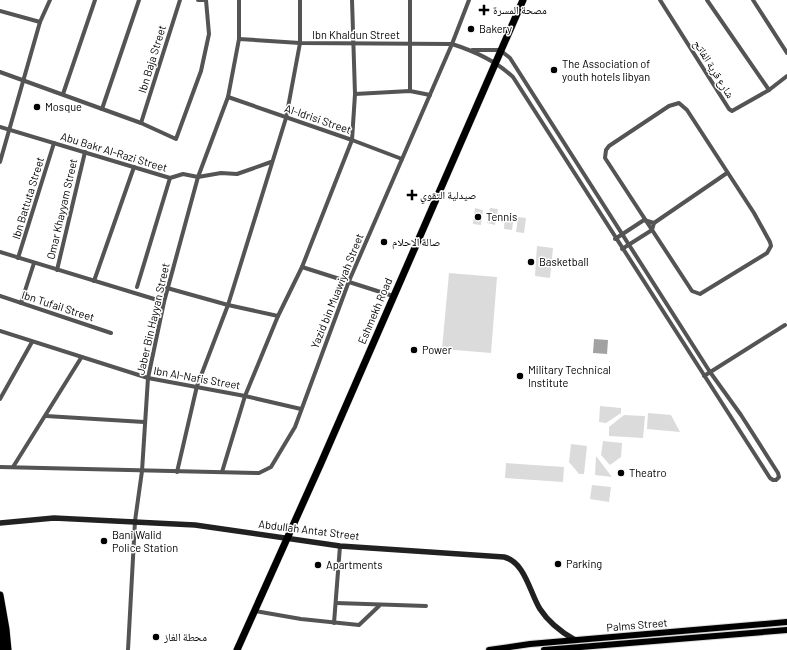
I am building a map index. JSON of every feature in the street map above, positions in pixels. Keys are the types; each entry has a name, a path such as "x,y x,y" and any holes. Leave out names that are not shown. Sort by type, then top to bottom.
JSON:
{"highway":[{"name":"Eshmekh Road","path":"246,631 494,63 523,0"},
{"path":"0,595 6,629 3,648"},
{"path":"0,618 3,648"},
{"path":"237,650 246,631"},
{"path":"241,650 246,631"}],"main road":[{"name":"Abdullah Antat Street","path":"0,523 54,518 195,525 340,546 508,558 515,562 520,568 535,600 545,616 556,627 575,640"},
{"name":"Palms Street","path":"489,650 530,644 787,622"},
{"name":"Palms Street","path":"544,650 563,648 585,649 610,644 787,630"},
{"path":"585,649 587,639"},
{"path":"575,640 585,649"},
{"path":"604,650 610,644"},
{"path":"563,648 573,650"}],"street":[{"path":"0,162 40,22 50,0"},
{"path":"63,94 95,0"},
{"path":"102,109 139,0"},
{"name":"Ibn Baja Street","path":"141,123 180,0"},
{"path":"0,72 141,123 176,139 201,70 209,34 206,0 198,0"},
{"name":"Jaber Bin Hayyan Street","path":"128,650 134,521 142,471 148,378 164,302 198,177 228,96 240,39 239,0"},
{"path":"177,472 197,386 228,305 271,162 286,118 300,44 300,0"},
{"path":"222,472 245,396 278,316 302,267 352,140 355,94 352,0"},
{"path":"410,0 412,44 410,91"},
{"name":"Yazid bin Muawiyah Street","path":"0,467 259,473 271,467 294,426 301,410 349,281 452,44 469,0"},
{"name":"شارع قرية الفاتح","path":"660,0 729,109 736,110 769,90 787,76"},
{"path":"706,0 769,90"},
{"path":"753,0 787,53"},
{"path":"0,11 40,22"},
{"name":"Ibn Khaldun Street","path":"240,39 300,44 452,44 472,50"},
{"path":"472,50 500,50 510,58 710,372 778,473 779,477 776,480 770,478 615,239 513,77 494,63 472,50"},
{"path":"355,94 410,91 430,94"},
{"name":"Al-Idrisi Street","path":"228,96 402,159"},
{"path":"679,103 683,105 769,239 770,246 767,252 707,292 696,294 644,220 607,162 605,154 609,146 669,106 679,103"},
{"name":"Abu Bakr Al-Razi Street","path":"0,127 170,178 183,174 198,177 221,173 237,174 271,162"},
{"name":"Ibn Battuta Street","path":"18,258 54,143"},
{"name":"Omar Khayyam Street","path":"57,270 85,152"},
{"path":"94,281 134,167"},
{"path":"622,249 652,230 654,223 726,173"},
{"path":"137,287 170,178"},
{"path":"615,239 644,220"},
{"path":"644,220 654,223"},
{"path":"0,252 164,302"},
{"path":"21,303 34,263"},
{"path":"302,267 393,296"},
{"path":"168,288 228,305 278,316"},
{"name":"Ibn Tufail Street","path":"0,296 111,333"},
{"path":"704,376 785,325"},
{"name":"Ibn Al-Nafis Street","path":"0,331 81,358 148,378 245,396 301,410"},
{"path":"0,399 32,342"},
{"path":"13,467 81,358"},
{"path":"733,421 740,415"},
{"path":"46,416 144,422"},
{"path":"334,623 340,546"},
{"path":"336,603 379,606 426,606"},
{"path":"255,612 334,623 360,625 379,606"}],"shaded area":[{"name":"Tennis","path":"475,208 483,210 481,225 473,224"},
{"name":"Tennis","path":"490,208 498,209 495,225 487,223"},
{"path":"505,214 514,215 512,230 504,229"},
{"path":"518,217 526,218 524,233 516,232"},
{"path":"537,246 553,248 550,278 535,276"},
{"path":"449,273 497,277 491,353 442,349"},
{"path":"594,339 608,340 607,354 593,353"},
{"path":"600,406 621,408 621,413 606,423 599,422"},
{"path":"648,413 671,415 680,432 647,429"},
{"path":"624,415 645,416 643,438 609,436 609,427"},
{"path":"603,441 622,443 621,457 610,465 601,455"},
{"path":"571,444 587,446 584,474 579,474 569,462"},
{"path":"596,456 612,477 595,475"},
{"path":"506,463 564,467 563,482 505,478"},
{"path":"592,485 611,487 609,502 590,499"}],"place":[{"name":"مصحة المسرة","path":"484,10"},
{"name":"Bakery","path":"471,29"},
{"name":"The Association of youth hotels libyan","path":"554,70"},
{"name":"Mosque","path":"37,107"},
{"name":"صيدلية التقوي","path":"412,195"},
{"name":"Tennis","path":"478,217"},
{"name":"صالة الاحلام","path":"384,242"},
{"name":"Basketball","path":"531,262"},
{"name":"Power","path":"414,350"},
{"name":"Military Technical Institute","path":"520,376"},
{"name":"Theatro","path":"621,473"},
{"name":"Bani Walid Police Station","path":"104,541"},
{"name":"Parking","path":"558,564"},
{"name":"Apartments","path":"318,565"},
{"name":"محطة الغاز","path":"156,637"}]}
